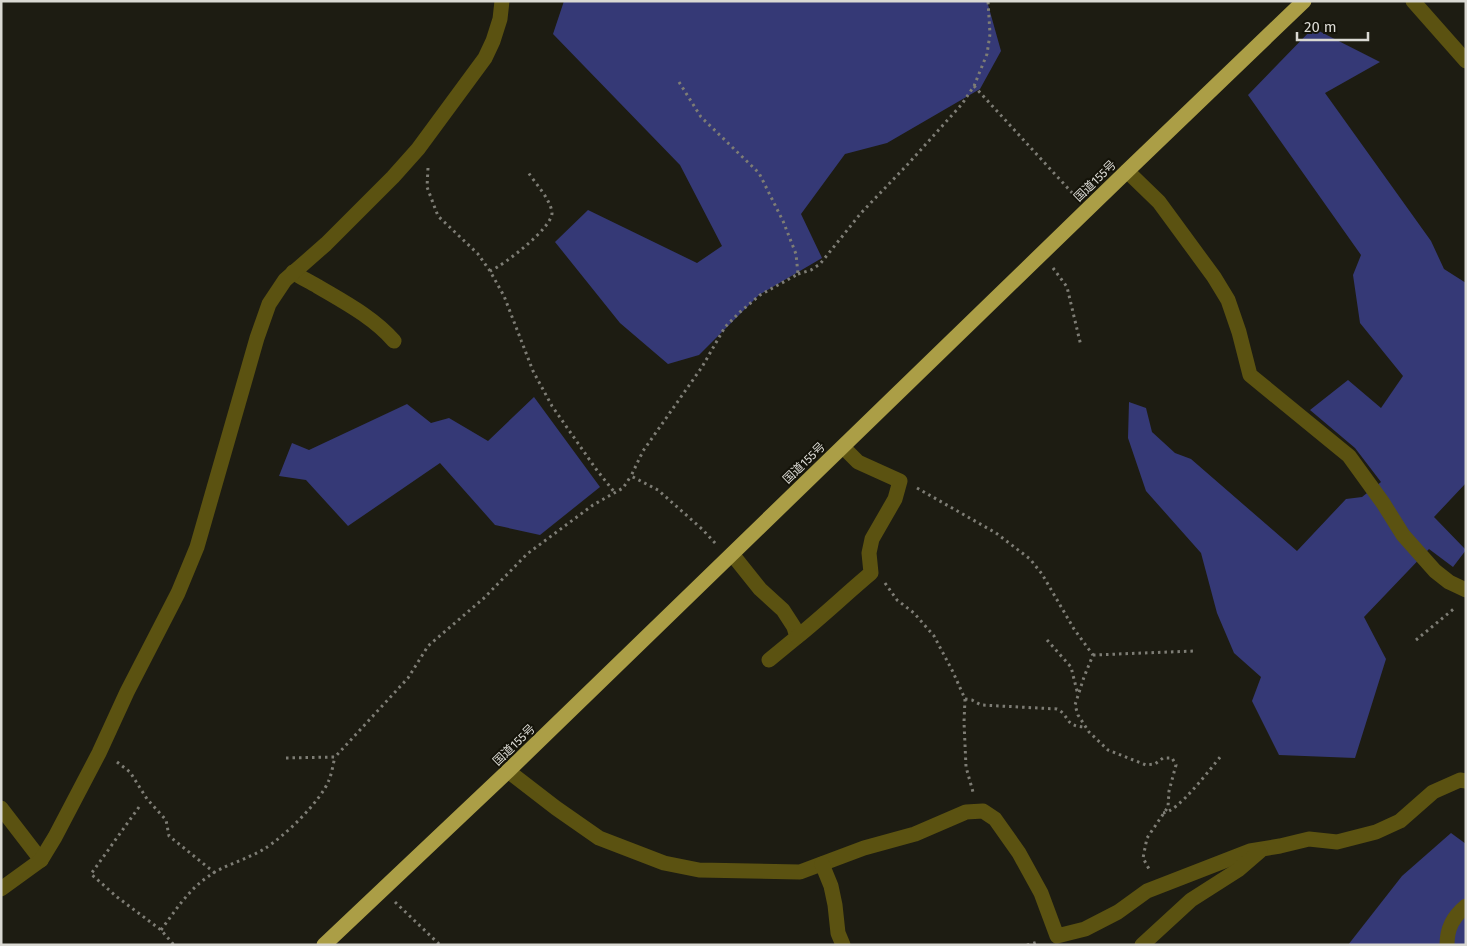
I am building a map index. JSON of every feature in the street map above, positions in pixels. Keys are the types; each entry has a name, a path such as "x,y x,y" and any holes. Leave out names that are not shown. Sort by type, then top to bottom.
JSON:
{"highway":[{"name":"国道155号","path":"324,945 508,771 1304,1"}],"street":[{"path":"1,890 41,860 55,837 178,593 197,547 257,338 269,304 293,272 348,224 418,149 485,58 496,33 502,1"},
{"path":"1413,1 1466,61"},
{"path":"1127,171 1159,202 1214,277 1228,300 1239,332 1250,375 1349,456 1383,503 1403,535 1435,571 1450,582 1466,590"},
{"path":"293,272 300,278 368,317 386,331 394,341"},
{"path":"769,660 872,573 869,553 872,539 895,499 900,481 858,462 842,447"},
{"path":"730,556 760,589 783,610 794,627 797,636"},
{"path":"508,771 599,838 664,862 699,870 800,872 864,848 915,834 966,812 983,811 995,820 1019,853 1041,894 1057,936 1085,929 1118,912 1147,892 1250,851 1280,846 1309,838 1337,842 1376,832 1400,822 1433,792 1460,780 1466,781"},
{"path":"1,808 41,860"},
{"path":"1142,945 1191,900 1238,870 1263,848"},
{"path":"822,864 831,886 838,933 842,945"},
{"path":"1447,945 1450,923 1466,906"}],"path":[{"path":"161,930 184,899 207,878 265,849 294,825 317,800 329,780 335,757 408,678 428,646 484,598 527,554 593,505 623,488 643,451 702,367 725,327 760,295 820,264 861,213 962,104 974,86 986,54 990,34 988,1"},
{"path":"679,82 701,117 759,174 784,221 796,254 798,274"},
{"path":"974,86 1088,210"},
{"path":"418,149 429,165 427,187 438,216 478,254 490,271 504,296 532,372 552,406 596,469 615,492"},
{"path":"490,271 499,267 522,249 551,220 552,212 547,199 528,172"},
{"path":"1041,255 1057,272 1067,287 1081,346"},
{"path":"631,476 658,490 730,556"},
{"path":"900,481 996,533 1030,559 1042,574 1074,629 1093,655"},
{"path":"872,573 882,578 898,600 914,613 934,636 965,699 966,768 978,812"},
{"path":"1416,640 1459,606"},
{"path":"1047,640 1071,667 1076,691 1079,694"},
{"path":"1093,655 1194,651"},
{"path":"1093,655 1084,676 1076,705 1078,715 1086,727 1108,750 1146,765 1155,764 1163,758 1172,758 1176,765 1169,791 1168,807 1147,838 1143,858 1149,870 1164,884"},
{"path":"965,699 972,700 981,705 1057,709 1062,711 1070,724 1086,727"},
{"path":"99,753 115,761 130,772 148,799 166,820 169,836 215,873"},
{"path":"1164,813 1169,813 1205,777 1221,756"},
{"path":"286,758 335,757"},
{"path":"139,807 91,874 117,897 161,930 174,945"},
{"path":"382,890 440,945"}],"shaded area":[{"path":"564,1 987,1 1001,51 980,89 887,143 845,154 801,214 822,258 759,295 699,355 668,364 620,323 555,242 588,210 697,263 722,246 680,165 553,34"},
{"path":"1313,28 1380,62 1325,93 1431,241 1444,269 1466,283 1466,483 1434,517 1466,550 1453,567 1429,549 1364,617 1386,659 1355,758 1279,755 1252,701 1261,677 1234,653 1217,613 1201,553 1146,491 1128,438 1129,402 1146,408 1152,432 1175,453 1191,459 1297,551 1346,499 1362,497 1381,482 1355,448 1310,410 1348,380 1381,408 1403,376 1360,323 1353,275 1361,255 1248,95"},
{"path":"534,397 600,487 540,535 495,525 440,463 348,526 306,480 279,476 292,443 309,450 407,404 431,423 449,418 488,441"},
{"path":"1451,833 1466,844 1466,945 1348,945 1402,876"}]}
